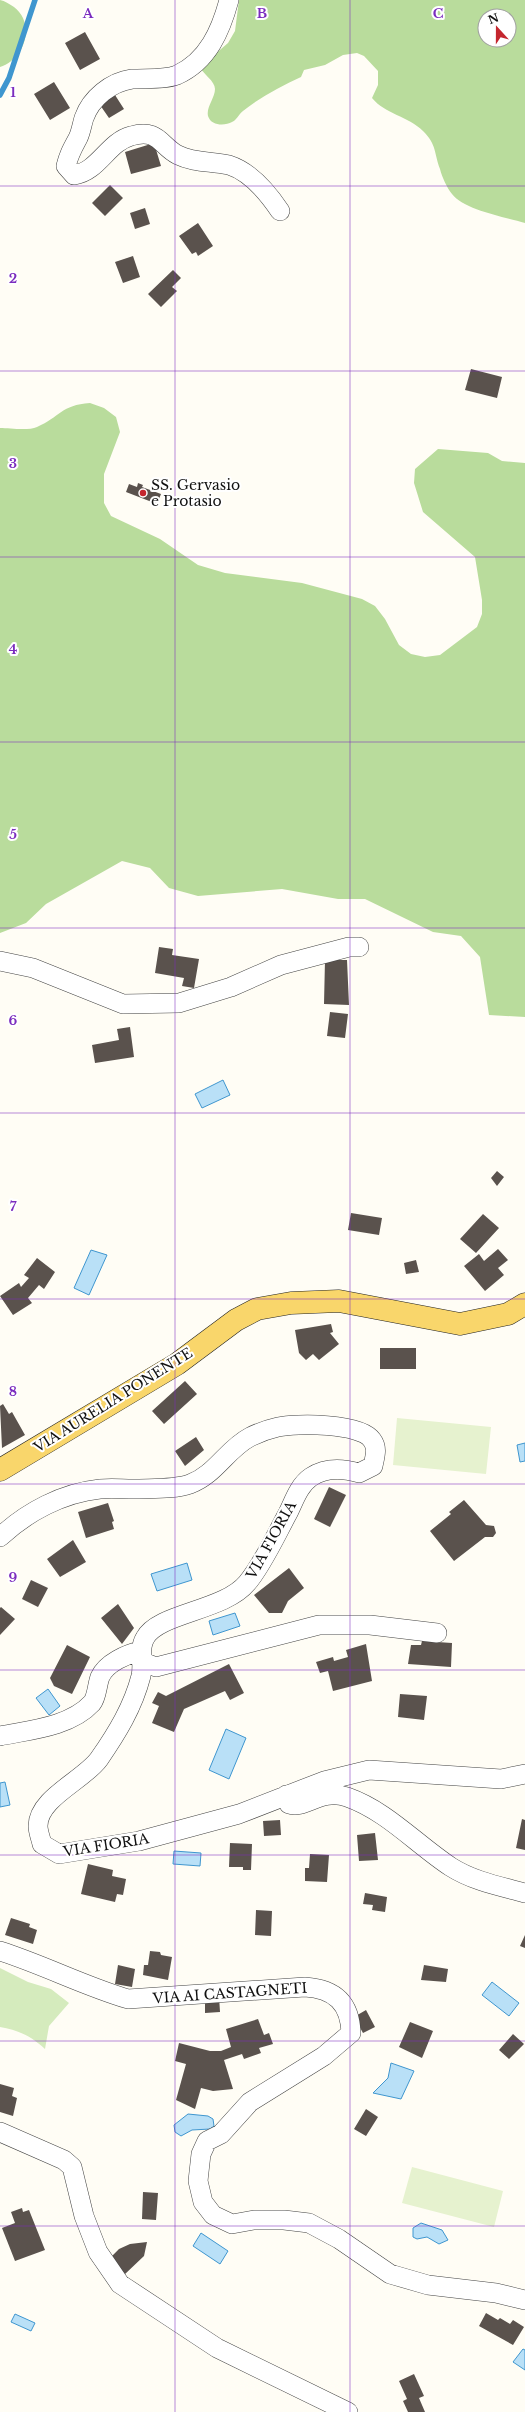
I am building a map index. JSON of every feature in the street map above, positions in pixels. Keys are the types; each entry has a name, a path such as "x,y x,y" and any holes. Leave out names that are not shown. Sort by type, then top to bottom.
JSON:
{"main road":[{"name":"VIA AURELIA PONENTE","path":"0,1470 177,1364 236,1320 257,1309 291,1303 339,1301 460,1324 508,1314 525,1304"}],"street":[{"path":"229,0 222,28 206,52 193,64 176,75 129,80 110,87 96,98 84,117 78,138 70,148 66,166 74,175 81,174 95,165 120,141 131,136 145,135 157,137 177,155 206,163 229,165 246,173 270,196 280,211"},
{"path":"0,961 33,968 123,1004 179,1003 230,987 281,966 349,948 359,947"},
{"name":"VIA FIORIA","path":"0,1537 18,1520 41,1507 67,1496 99,1489 160,1488 190,1484 211,1472 229,1453 249,1438 278,1427 307,1424 356,1430 372,1438 376,1449 373,1466 360,1473 344,1468 327,1470 310,1478 297,1494 264,1558 247,1584 218,1604 158,1625 145,1637 141,1656 142,1670 136,1695 126,1716 98,1761 43,1809 38,1826 42,1844 59,1854 139,1841 239,1814 324,1780 369,1770 500,1779 525,1774"},
{"path":"0,1736 38,1729 75,1716 93,1702 101,1675 124,1655 141,1656 156,1666 319,1624 370,1625 437,1633"},
{"path":"286,1796 289,1804 299,1806 322,1796 347,1797 373,1809 451,1867 474,1880 518,1891 525,1902"},
{"name":"VIA AI CASTAGNETI","path":"0,1951 31,1961 102,1991 128,1999 305,1987 316,1988 336,1996 347,2008 350,2018 351,2033 324,2056 250,2102 221,2134 208,2141 201,2154 198,2181 203,2202 213,2215 232,2224 254,2220 284,2220 309,2223 339,2239 390,2274 428,2284 496,2293 525,2300"},
{"path":"0,2132 64,2160 72,2167 77,2182 84,2216 98,2252 120,2284 217,2348 348,2412"}],"green space":[{"path":"0,0 14,7 21,14 25,22 26,31 25,40 16,57 9,63 0,67"},
{"path":"239,0 525,0 525,223 475,209 458,200 452,194 443,179 433,145 428,136 411,122 383,108 372,98 378,85 378,71 364,56 357,53 343,55 325,65 304,70 301,77 257,101 229,123 218,124 212,122 208,116 208,113 215,89 211,80 200,67 228,43 235,31"},
{"path":"90,403 104,408 116,417 120,432 104,474 104,503 111,516 160,539 198,565 225,573 302,583 362,599 375,606 385,619 399,645 411,654 425,657 440,655 477,627 482,614 482,600 475,557 423,512 414,483 415,469 438,449 488,453 502,461 525,463 525,1017 489,1015 480,957 461,936 433,932 365,899 338,899 282,889 198,896 169,888 150,868 122,861 46,904 26,923 0,933 0,428 24,429 37,427 73,406"},
{"path":"397,1418 491,1427 486,1474 393,1465"},
{"path":"0,1968 28,1982 51,1989 69,2003 49,2026 45,2049 35,2040 24,2034 0,2027"},
{"path":"412,2167 503,2191 494,2227 402,2203"}],"water":[{"path":"223,1080 230,1095 202,1108 195,1094"},
{"path":"91,1250 107,1255 89,1295 74,1288"},
{"path":"525,1443 525,1461 520,1462 517,1445"},
{"path":"187,1563 192,1580 157,1591 151,1574"},
{"path":"235,1613 240,1626 213,1635 209,1621"},
{"path":"48,1689 60,1706 49,1715 36,1698"},
{"path":"226,1729 246,1738 229,1779 209,1770"},
{"path":"5,1782 10,1805 0,1807 0,1783"},
{"path":"174,1851 201,1853 200,1866 173,1864"},
{"path":"492,1982 519,2003 509,2016 482,1995"},
{"path":"391,2063 414,2071 401,2099 373,2093 388,2078"},
{"path":"188,2114 208,2116 213,2119 214,2126 210,2129 192,2130 181,2136 175,2132 174,2125"},
{"path":"421,2223 442,2230 448,2240 439,2244 427,2237 417,2239 413,2237 413,2228"},
{"path":"201,2233 228,2251 220,2264 193,2246"},
{"path":"15,2314 35,2323 31,2331 11,2322"},
{"path":"523,2349 525,2350 525,2370 513,2362"}],"building":[{"path":"85,32 100,59 80,70 65,43"},
{"path":"54,82 70,108 50,120 34,94"},
{"path":"115,95 124,109 109,118 100,105"},
{"path":"154,143 161,166 131,174 125,152"},
{"path":"110,185 123,198 105,216 92,203"},
{"path":"145,208 150,224 135,229 130,213"},
{"path":"198,223 213,246 198,256 196,252 192,254 179,236"},
{"path":"133,256 140,277 123,283 115,262"},
{"path":"173,270 181,278 172,287 177,291 161,307 148,294"},
{"path":"471,369 502,377 497,398 465,390"},
{"name":"SS. Gervasio e Protasio","path":"138,483 143,485 142,487 161,494 157,504 126,492 129,484 137,487"},
{"path":"159,947 173,949 172,955 199,959 194,988 182,986 184,978 155,973"},
{"path":"325,960 347,960 349,1005 324,1004"},
{"path":"330,1012 348,1014 345,1038 327,1036"},
{"path":"130,1027 134,1057 95,1063 92,1045 119,1040 117,1029"},
{"path":"497,1171 504,1177 497,1186 491,1178"},
{"path":"351,1213 382,1218 379,1235 348,1230"},
{"path":"483,1214 499,1228 476,1253 460,1239"},
{"path":"498,1249 508,1260 498,1268 504,1275 485,1291 464,1266 479,1254 484,1261"},
{"path":"37,1258 55,1272 44,1289 39,1285 28,1298 32,1303 13,1315 0,1296 19,1283 21,1287 29,1278 24,1275"},
{"path":"416,1260 419,1272 406,1274 404,1263"},
{"path":"331,1324 333,1332 330,1333 339,1344 319,1360 313,1354 306,1360 299,1353 295,1330"},
{"path":"380,1348 416,1348 416,1369 380,1369"},
{"path":"185,1381 197,1394 164,1424 152,1411"},
{"path":"3,1404 9,1414 12,1412 25,1435 2,1448 0,1406"},
{"path":"196,1437 204,1450 185,1466 175,1451"},
{"path":"329,1487 346,1495 330,1527 314,1519"},
{"path":"464,1500 486,1525 494,1526 496,1533 493,1537 485,1537 454,1561 430,1531 451,1514 449,1512"},
{"path":"108,1503 114,1521 112,1522 114,1529 86,1538 78,1512"},
{"path":"73,1540 86,1562 60,1577 47,1559"},
{"path":"289,1568 304,1588 288,1601 282,1613 269,1613 254,1595"},
{"path":"31,1580 48,1588 38,1607 22,1599"},
{"path":"118,1604 134,1628 122,1644 101,1618"},
{"path":"1,1607 15,1619 0,1635 0,1608"},
{"path":"422,1641 452,1643 451,1667 408,1664 411,1645 421,1645"},
{"path":"366,1644 372,1681 333,1691 328,1671 320,1673 316,1662 333,1657 334,1661 348,1657 346,1650"},
{"path":"67,1645 90,1657 72,1694 54,1686 50,1678"},
{"path":"229,1664 244,1693 230,1700 225,1691 184,1709 174,1732 152,1723 159,1706 152,1703 158,1692 166,1696"},
{"path":"400,1694 427,1696 424,1720 398,1717"},
{"path":"522,1819 525,1820 525,1850 516,1848"},
{"path":"280,1820 281,1835 264,1836 263,1821"},
{"path":"375,1833 378,1860 359,1861 357,1835"},
{"path":"230,1843 252,1844 251,1870 243,1870 243,1867 229,1867"},
{"path":"310,1854 329,1855 327,1882 305,1881 305,1868 309,1868"},
{"path":"88,1864 113,1870 112,1876 126,1879 123,1895 117,1894 115,1902 81,1894"},
{"path":"365,1893 387,1897 385,1912 372,1910 373,1905 363,1904"},
{"path":"256,1910 272,1911 271,1936 255,1935"},
{"path":"11,1918 30,1924 29,1927 37,1930 33,1944 5,1935"},
{"path":"525,1935 525,1948 520,1946"},
{"path":"150,1951 160,1952 161,1955 172,1957 168,1980 143,1975 144,1965 148,1965"},
{"path":"118,1965 135,1969 132,1987 115,1984"},
{"path":"424,1965 448,1969 446,1982 421,1980"},
{"path":"219,1996 220,2012 205,2013 205,1997"},
{"path":"366,2010 375,2027 363,2033 354,2017"},
{"path":"258,2019 264,2035 269,2033 273,2044 259,2048 261,2053 244,2059 242,2054 224,2060 233,2089 213,2091 201,2088 195,2109 176,2100 186,2064 175,2061 179,2043 210,2051 221,2051 231,2047 226,2029"},
{"path":"410,2022 433,2031 422,2058 399,2047"},
{"path":"513,2034 524,2044 509,2059 499,2050"},
{"path":"0,2084 14,2088 12,2096 17,2098 13,2116 0,2112"},
{"path":"366,2109 378,2117 366,2136 354,2129"},
{"path":"143,2192 158,2193 156,2220 142,2219"},
{"path":"22,2208 23,2212 29,2210 45,2250 15,2261 2,2228 15,2223 11,2212"},
{"path":"147,2242 144,2256 124,2275 109,2259 119,2249 130,2244"},
{"path":"486,2313 498,2320 500,2318 510,2324 513,2320 524,2327 513,2345 479,2326"},
{"path":"414,2374 424,2396 419,2398 425,2412 408,2412 403,2401 407,2399 399,2381"}],"waterway":[{"path":"0,95 9,78 35,0"}],"place":[{"name":"SS. Gervasio e Protasio","path":"143,493"}]}
